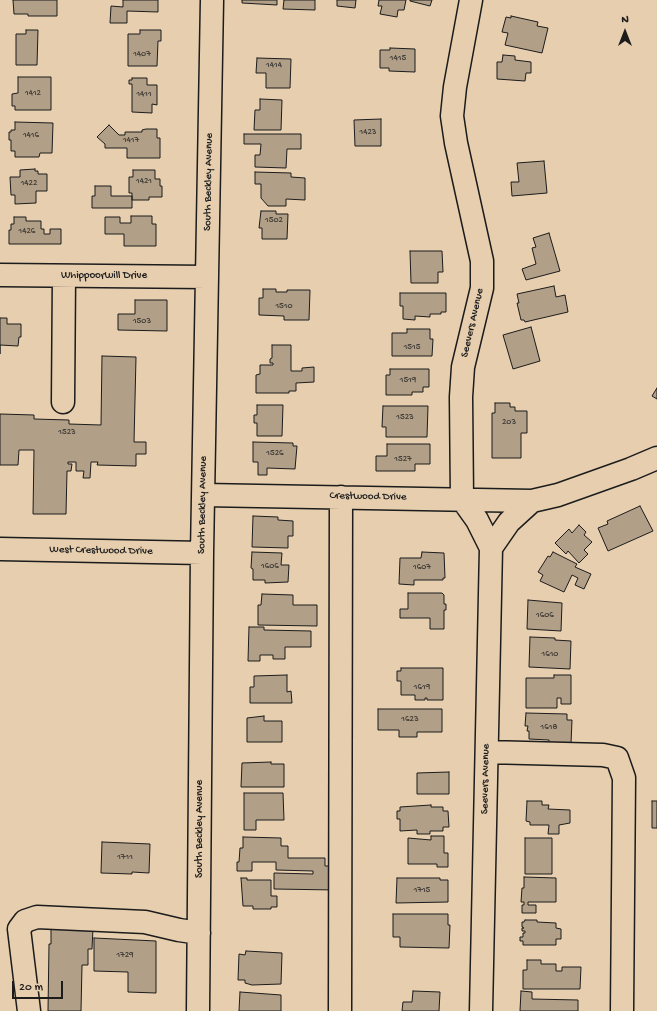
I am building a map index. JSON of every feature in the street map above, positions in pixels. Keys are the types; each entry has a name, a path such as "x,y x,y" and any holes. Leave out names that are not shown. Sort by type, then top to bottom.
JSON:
{"street":[{"name":"South Beckley Avenue","path":"198,1011 202,553 212,0"},
{"name":"Seevers Avenue","path":"471,0 455,87 452,116 456,143 482,261 482,288 462,367 461,396 462,499 477,520 491,548 481,1011"},
{"name":"Whippoorwill Drive","path":"0,275 207,276"},
{"path":"63,402 64,276"},
{"name":"Crestwood Drive","path":"204,495 341,496 532,501 558,495 631,469 657,458"},
{"path":"340,1011 341,496"},
{"name":"Crestwood Drive","path":"491,548 509,522 532,501"},
{"name":"West Crestwood Drive","path":"0,549 202,553"},
{"path":"487,752 602,754 617,758 624,778 622,1011"},
{"path":"29,1011 19,929 25,921 37,917 145,922 179,930 199,932"}],"building":[{"path":"13,0 57,0 57,16 28,16 28,14 14,14"},
{"path":"123,0 158,0 158,12 127,11 127,23 110,23 111,6 123,7"},
{"path":"242,0 277,0 277,5 242,3"},
{"path":"284,0 315,0 315,10 283,9"},
{"path":"337,0 356,0 355,8 337,6"},
{"path":"379,0 406,0 404,10 398,10 397,17 380,14 382,6 378,6"},
{"path":"410,0 432,0 430,6"},
{"path":"511,16 538,22 537,26 548,28 542,53 505,45 508,33 502,32 506,17 511,18"},
{"path":"26,30 38,30 37,65 16,65 16,34 26,34"},
{"path":"140,30 161,30 161,41 158,41 157,66 128,66 128,34 140,34"},
{"path":"390,48 415,49 415,72 389,71 389,68 380,68 380,50 390,50"},
{"path":"503,55 515,56 515,60 531,62 531,73 526,73 525,81 497,79 497,62 502,62"},
{"path":"257,58 291,59 290,88 266,88 266,73 256,73"},
{"path":"18,77 51,77 51,110 15,110 15,106 12,106 12,94 18,93"},
{"path":"132,78 147,78 147,85 157,85 157,105 152,104 152,113 132,112 132,84 129,84 129,80 132,80"},
{"path":"260,99 282,100 281,130 254,130 255,110 260,110"},
{"path":"381,119 381,146 355,146 354,120"},
{"path":"15,122 53,123 52,153 40,153 39,157 15,157 15,151 11,151 9,132 11,132 11,130 15,130"},
{"path":"109,125 119,135 125,135 125,132 142,132 142,130 146,129 157,129 157,138 160,138 160,158 127,158 127,148 105,148 105,144 97,137"},
{"path":"244,134 301,134 301,149 287,149 286,168 255,167 255,155 260,155 261,144 244,144"},
{"path":"544,161 547,193 512,196 511,182 519,182 517,163"},
{"path":"35,169 35,171 38,171 38,174 47,174 47,191 36,191 36,203 15,204 15,195 11,195 10,177 20,177 20,170"},
{"path":"133,170 155,170 155,179 160,179 160,186 162,186 162,197 149,197 149,200 132,200 132,193 129,193 129,177 133,177"},
{"path":"255,172 291,173 291,177 305,178 305,200 286,199 286,206 268,206 261,198 261,184 255,184"},
{"path":"95,186 111,186 111,196 132,196 132,208 92,208 92,196 95,196"},
{"path":"261,211 276,211 276,214 288,214 287,239 262,239 262,228 259,228"},
{"path":"131,216 152,216 152,224 156,224 156,246 124,246 124,234 105,234 105,217 120,217 120,223 131,223"},
{"path":"14,217 26,217 26,221 41,221 41,229 44,229 44,234 50,234 50,229 61,229 61,244 9,244 9,230 11,230 11,224 14,224"},
{"path":"549,233 560,271 526,280 522,269 536,264 532,248 536,247 533,238"},
{"path":"410,251 442,251 443,272 438,272 438,283 411,283"},
{"path":"554,286 556,297 565,295 568,312 525,322 524,320 521,320 517,303 519,303 517,294"},
{"path":"263,289 276,289 276,292 287,292 287,290 310,290 309,320 284,320 284,316 259,315 259,298 263,298"},
{"path":"400,293 446,293 446,312 441,312 441,314 430,314 430,317 415,316 415,320 403,319 403,306 400,306"},
{"path":"135,300 167,300 167,331 118,330 118,314 135,314"},
{"path":"0,318 7,318 7,324 21,324 21,337 19,337 18,346 0,345"},
{"path":"531,327 540,361 513,369 503,335"},
{"path":"407,329 430,329 430,339 433,339 432,356 392,356 392,333 407,333"},
{"path":"272,345 291,345 291,371 302,371 302,368 314,367 314,382 296,383 296,391 289,391 289,393 256,393 256,375 260,374 260,365 273,365 273,363 270,363 270,359 272,358"},
{"path":"102,356 136,357 134,442 146,442 146,454 136,454 136,466 97,465 98,462 91,462 90,478 83,478 84,471 76,471 76,462 68,462 68,464 72,464 71,471 67,471 66,514 33,514 34,450 19,450 18,465 0,465 0,414 34,415 34,419 69,420 69,424 101,425"},
{"path":"390,369 429,369 429,387 423,387 423,392 412,392 412,395 386,395 386,375 390,375"},
{"path":"657,388 657,399 652,396"},
{"path":"495,403 510,403 510,407 515,407 515,411 527,411 527,433 521,433 521,458 492,458 492,413 495,413"},
{"path":"257,405 283,405 282,436 257,436 257,423 254,423 254,415 257,415"},
{"path":"383,406 428,406 427,437 386,437 386,427 382,427"},
{"path":"253,442 293,443 293,446 297,446 295,469 267,468 267,475 258,475 258,462 253,462"},
{"path":"387,444 430,444 430,464 415,464 415,471 376,471 376,456 387,456"},
{"path":"640,506 653,531 608,551 598,528 608,524 607,521"},
{"path":"253,516 278,517 278,520 293,521 293,536 288,536 288,548 252,547"},
{"path":"579,525 586,532 584,535 592,542 584,550 588,554 579,563 568,551 566,554 555,543 569,529 572,533"},
{"path":"252,552 282,553 281,565 289,565 288,582 265,583 265,580 253,580 253,569 251,568"},
{"path":"422,552 444,553 445,578 443,578 443,580 414,580 414,585 399,584 400,558 421,558"},
{"path":"553,552 577,564 575,567 591,574 584,589 575,585 578,578 572,575 564,592 540,581 543,575 538,572 548,556 550,557"},
{"path":"408,593 442,593 444,595 446,610 444,610 444,629 430,629 430,618 400,618 400,609 408,609"},
{"path":"262,594 293,595 293,605 317,605 317,626 258,625 258,605 261,605"},
{"path":"528,600 562,603 561,631 527,629"},
{"path":"249,627 264,627 264,630 311,631 311,647 285,647 285,659 273,659 273,655 260,655 260,661 248,661"},
{"path":"530,637 555,638 555,640 571,641 570,669 529,667"},
{"path":"401,668 443,668 443,700 427,700 427,698 425,698 425,700 415,700 415,695 401,695 401,681 397,681 397,671 401,671"},
{"path":"287,675 287,692 291,691 292,703 250,703 250,687 254,687 254,676"},
{"path":"554,675 571,675 571,704 561,704 561,698 557,698 557,708 526,708 526,678 554,678"},
{"path":"378,709 442,709 442,732 417,732 417,737 399,737 399,730 378,730"},
{"path":"526,713 567,714 567,720 572,720 571,744 549,743 549,740 529,739 529,731 527,731 528,726 525,726"},
{"path":"264,716 264,721 282,721 282,742 247,742 247,718"},
{"path":"271,762 271,764 284,764 284,787 241,787 242,763"},
{"path":"449,772 449,794 417,794 417,773"},
{"path":"244,793 283,793 284,820 256,820 256,830 244,830"},
{"path":"527,801 542,801 542,805 549,805 548,809 570,810 570,823 559,825 559,834 548,834 549,825 530,825 530,822 526,821"},
{"path":"652,801 657,801 657,828 652,828"},
{"path":"431,805 431,807 443,807 443,811 448,811 449,827 443,827 443,831 430,831 430,834 417,834 417,830 400,831 400,819 397,819 397,811 400,811 400,807"},
{"path":"431,836 444,836 444,853 448,853 448,867 437,867 437,864 408,864 408,838 431,840"},
{"path":"243,837 281,838 281,846 288,846 288,858 325,858 325,866 336,866 336,890 274,889 274,873 313,874 313,871 276,870 276,862 252,862 252,871 237,871 240,848 243,848"},
{"path":"525,838 552,838 552,874 525,874"},
{"path":"102,842 150,844 149,873 101,873"},
{"path":"524,877 556,878 556,902 528,902 528,905 536,905 536,913 522,913 522,905 524,905 524,902 521,902 522,888 524,888"},
{"path":"241,878 247,878 247,880 271,880 271,896 277,896 277,907 271,907 271,909 253,909 253,906 243,906"},
{"path":"397,878 440,878 440,880 448,880 448,902 396,903"},
{"path":"393,914 448,914 448,925 450,925 449,948 400,947 400,937 393,937"},
{"path":"525,920 556,923 556,928 561,929 561,939 556,939 556,945 523,945 523,941 520,941 520,937 523,937 523,933 525,933 525,931 522,931 522,928 524,928 522,927 522,922"},
{"path":"51,927 93,928 92,949 88,949 88,965 82,965 81,1011 48,1011 49,944 51,944"},
{"path":"94,938 156,941 156,993 128,992 128,972 94,971"},
{"path":"246,951 282,953 281,984 252,985 245,983 245,980 238,980 239,954 245,955"},
{"path":"527,960 541,960 541,964 556,964 556,971 562,971 562,967 581,967 580,989 523,989 523,970 527,970"},
{"path":"413,991 440,992 439,1011 402,1011 403,1002 412,1002"},
{"path":"521,991 532,992 532,999 578,1000 578,1011 520,1011"},
{"path":"240,992 281,995 281,1011 239,1011"}]}
